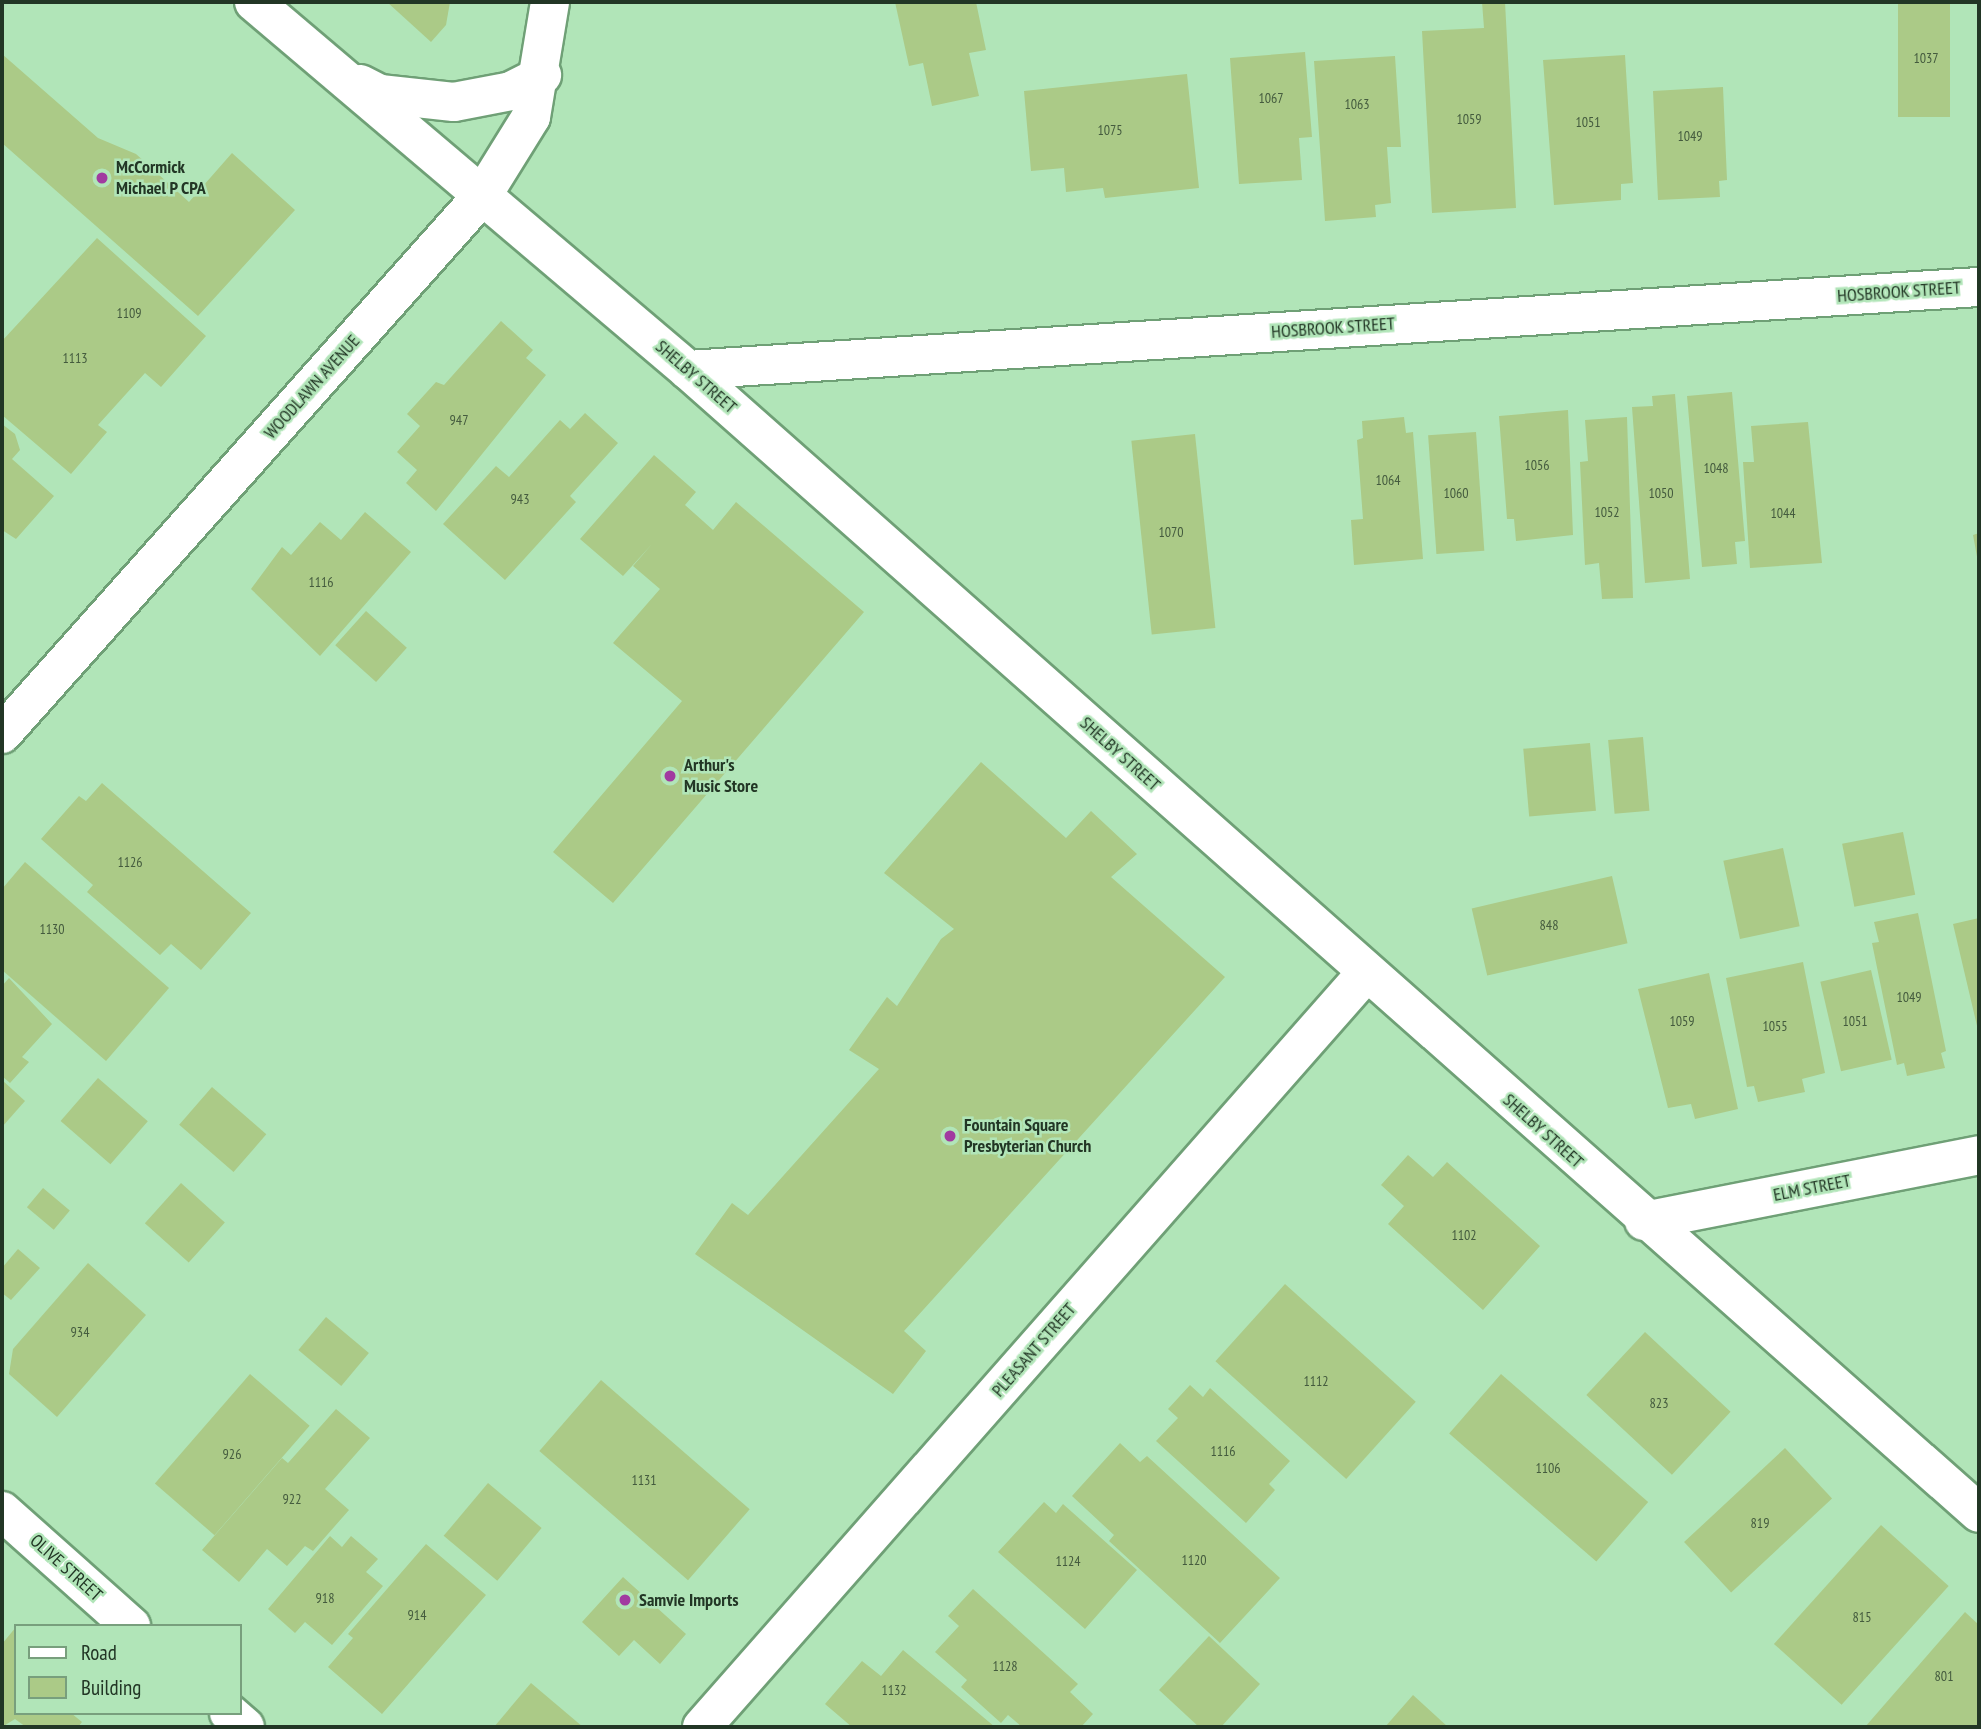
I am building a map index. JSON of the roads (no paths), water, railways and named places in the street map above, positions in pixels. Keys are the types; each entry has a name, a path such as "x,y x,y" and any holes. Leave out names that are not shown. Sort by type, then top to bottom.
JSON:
{"street":[{"name":"SHELBY STREET","path":"254,2 688,369 1644,1221 1979,1513"},
{"name":"WOODLAWN AVENUE","path":"2,734 482,196 531,117 542,75 550,2"},
{"path":"339,74 380,94 433,103 475,101 542,75"},
{"name":"HOSBROOK STREET","path":"688,369 1979,287"},
{"name":"PLEASANT STREET","path":"702,1727 1366,973"},
{"name":"ELM STREET","path":"1644,1221 1979,1155"},
{"name":"OLIVE STREET","path":"2,1511 129,1624"},
{"path":"231,1715 245,1727"}],"place":[{"name":"McCormick Michael P CPA","path":"102,178"},
{"name":"Arthur's Music Store","path":"670,776"},
{"name":"Fountain Square Presbyterian Church","path":"950,1136"},
{"name":"Samvie Imports","path":"625,1600"}]}
